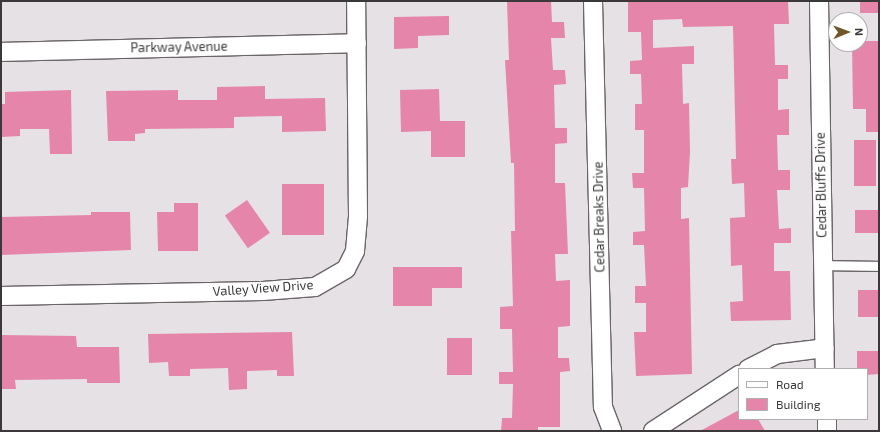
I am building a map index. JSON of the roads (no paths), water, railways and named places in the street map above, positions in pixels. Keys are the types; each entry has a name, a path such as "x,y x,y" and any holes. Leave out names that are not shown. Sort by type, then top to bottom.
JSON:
{"street":[{"name":"Valley View Drive","path":"1,296 263,291 315,287 346,269 355,251 358,216 356,1"},
{"name":"Cedar Breaks Drive","path":"593,1 603,407 612,431"},
{"name":"Cedar Bluffs Drive","path":"819,1 822,266 825,368"},
{"name":"Parkway Avenue","path":"1,52 357,43"},
{"path":"750,368 777,354 825,348"},
{"path":"653,431 738,376"},
{"path":"827,420 827,431"}],"lane":[{"path":"822,266 879,266"}]}
